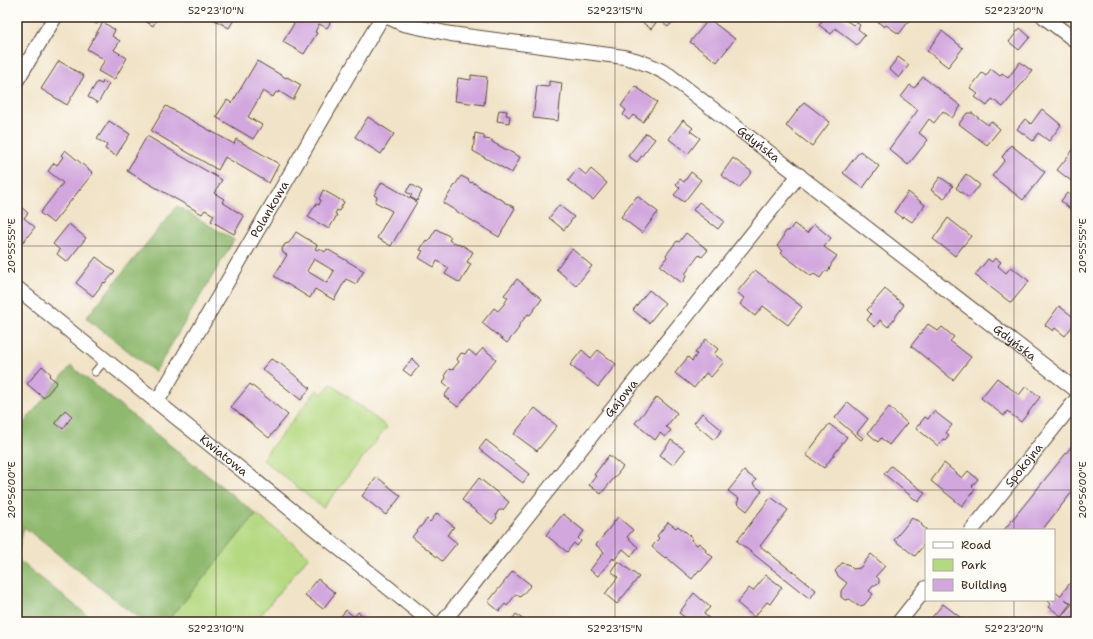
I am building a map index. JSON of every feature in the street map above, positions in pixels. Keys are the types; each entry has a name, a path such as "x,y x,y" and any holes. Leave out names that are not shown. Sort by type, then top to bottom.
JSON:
{"street":[{"path":"17,80 55,17"},
{"name":"Polankowa","path":"157,402 382,17"},
{"name":"Gdyńska","path":"388,17 403,24 451,34 624,57 649,65 669,75 1076,390"},
{"path":"1044,17 1076,41"},
{"name":"Gajowa","path":"443,622 799,175"},
{"name":"Kwiatowa","path":"17,288 431,622"},
{"name":"Spokojna","path":"973,529 1076,400"},
{"path":"899,622 925,589"}],"lane":[{"path":"95,372 105,360"}],"green space":[{"path":"177,206 234,240 155,372 86,318"},
{"path":"71,366 256,514 167,622 143,622 24,527 17,555 17,431"},
{"path":"331,384 387,427 323,508 262,459 317,390 322,394"},
{"path":"256,514 309,556 255,622 167,622"},
{"path":"17,559 96,622 17,622"}],"building":[{"path":"84,17 101,17 97,24"},
{"path":"139,17 158,17 153,26"},
{"path":"214,17 235,18 229,28 213,19"},
{"path":"302,17 323,17 331,21 327,28 319,24 315,32 317,33 304,54 283,42 296,20 299,22"},
{"path":"640,17 676,17 668,27 659,19 651,29 638,19"},
{"path":"820,17 841,17 853,25 856,22 860,25 858,29 865,35 857,45 835,28 831,34 819,25 823,19"},
{"path":"872,17 912,17 899,34 886,25 884,27"},
{"path":"709,19 735,39 717,62 690,42"},
{"path":"103,22 115,30 112,36 120,41 114,50 127,58 114,80 98,71 105,60 87,49"},
{"path":"1020,28 1030,37 1019,50 1009,42"},
{"path":"942,31 963,48 948,67 927,51"},
{"path":"898,57 909,65 899,78 889,69"},
{"path":"59,61 84,76 67,105 41,89"},
{"path":"257,61 301,85 293,100 279,91 278,93 276,92 273,97 263,91 248,117 262,125 253,139 216,117 227,100 232,103"},
{"path":"1020,62 1032,71 1003,107 992,99 987,106 975,97 978,94 970,88 982,73 986,76 991,69 1000,76 1002,73 1008,78"},
{"path":"471,75 487,77 484,105 455,101 458,78 471,80"},
{"path":"923,77 961,106 952,118 943,111 934,123 929,119 919,133 928,140 908,165 889,149 918,110 901,97 910,85 914,88"},
{"path":"103,81 109,84 98,103 88,97 97,82 102,84"},
{"path":"549,81 562,83 558,121 533,118 537,86 549,87"},
{"path":"635,86 657,102 643,122 633,115 629,120 623,115 626,110 621,106"},
{"path":"804,102 830,122 812,146 786,126"},
{"path":"166,106 234,144 236,139 279,164 269,183 225,157 218,170 151,131"},
{"path":"1042,109 1061,125 1049,141 1038,133 1033,141 1017,129 1025,119 1031,124"},
{"path":"499,110 507,111 506,115 510,116 509,123 497,121"},
{"path":"967,113 972,113 988,125 991,121 1000,129 987,145 959,124"},
{"path":"368,117 394,134 381,154 355,137"},
{"path":"683,120 693,128 690,131 700,138 688,154 669,139"},
{"path":"109,121 130,134 116,156 105,149 107,145 97,139"},
{"path":"475,133 484,135 484,139 492,140 492,142 520,157 512,173 473,151"},
{"path":"646,133 655,139 637,162 628,156"},
{"path":"147,136 222,180 214,193 224,199 222,202 244,216 234,234 211,221 214,215 205,210 202,214 127,171"},
{"path":"1011,145 1045,172 1023,200 992,176 1005,160 1002,157"},
{"path":"1076,146 1076,179 1074,183 1057,170"},
{"path":"65,150 93,173 53,223 40,213 63,183 48,171 54,163 57,165 63,157 61,155"},
{"path":"860,151 879,166 863,188 843,173"},
{"path":"733,158 752,172 739,188 721,175"},
{"path":"578,168 586,175 591,169 607,183 593,200 568,181"},
{"path":"691,172 701,180 684,202 674,195 680,188 676,184 680,179 684,182"},
{"path":"966,174 980,185 969,198 956,188"},
{"path":"461,176 515,208 499,237 443,203"},
{"path":"940,177 953,186 944,199 931,190"},
{"path":"382,182 417,202 391,246 377,238 392,211 375,202 377,197 374,195"},
{"path":"411,184 422,191 417,201 410,197 412,195 406,192"},
{"path":"323,190 344,202 339,211 337,210 335,214 337,215 329,229 308,217 316,204 319,205 321,200 319,199"},
{"path":"908,192 925,205 912,222 903,216 902,218 894,212"},
{"path":"1076,192 1076,214 1061,201 1067,193 1072,197"},
{"path":"637,196 658,212 642,233 621,217"},
{"path":"699,202 724,221 718,229 693,210"},
{"path":"559,205 574,217 564,230 549,218"},
{"path":"21,207 28,213 24,218 35,227 20,246 17,244 17,212"},
{"path":"948,218 971,236 955,256 933,239"},
{"path":"69,224 86,238 67,262 57,254 60,250 53,244"},
{"path":"794,224 807,233 814,224 831,238 824,247 837,256 828,271 825,271 820,278 814,274 811,276 781,253 783,251 777,246 786,231 789,231"},
{"path":"436,229 451,237 449,240 453,243 462,245 473,252 467,262 471,264 460,283 445,274 449,268 437,261 434,267 419,258 423,251 420,250 426,240 428,242"},
{"path":"296,232 317,245 315,249 318,250 319,248 325,252 327,249 364,271 356,284 346,279 334,300 315,289 310,298 274,276 287,255 283,253 282,249 285,244 289,243","holes":["314,259 334,271 327,283 307,271"]},
{"path":"686,233 708,250 702,257 699,255 685,274 687,275 682,283 660,266 667,257 666,255 677,241 679,242"},
{"path":"572,249 592,266 576,286 556,269"},
{"path":"96,257 115,272 105,283 104,282 93,296 76,283"},
{"path":"995,258 1001,262 998,266 1006,273 1011,267 1029,281 1011,303 975,275 988,259 992,262"},
{"path":"755,270 802,307 788,325 763,306 755,316 740,304 744,298 737,292"},
{"path":"517,279 542,299 530,315 528,314 523,320 518,327 519,328 507,343 482,323 494,308 498,311 504,304 508,298 504,295"},
{"path":"885,289 904,305 888,327 880,320 875,327 867,320 871,314 867,310"},
{"path":"649,290 665,303 649,323 633,310"},
{"path":"1059,306 1076,319 1065,336 1055,328 1053,331 1045,325"},
{"path":"928,324 938,331 942,327 954,337 950,341 971,357 953,380 911,346"},
{"path":"706,339 718,349 714,354 724,362 711,377 706,373 694,388 675,373 688,357 692,361 697,354 695,353"},
{"path":"483,348 496,359 458,407 444,396 450,388 443,382 446,378 445,374 449,369 452,370 459,362 457,359 461,353 465,354 469,350 476,356"},
{"path":"582,350 591,358 598,350 616,364 598,387 570,365"},
{"path":"271,359 281,364 310,388 301,400 262,369"},
{"path":"412,359 419,366 411,376 403,370"},
{"path":"42,366 51,374 49,376 57,382 44,398 27,384"},
{"path":"997,378 1019,395 1026,386 1040,397 1021,422 1007,411 1004,416 981,398"},
{"path":"250,384 288,415 269,438 231,407"},
{"path":"657,397 677,413 666,427 671,430 665,437 660,433 655,440 635,423"},
{"path":"848,402 868,419 857,433 863,438 861,440 835,418"},
{"path":"889,407 907,423 889,445 881,438 878,442 868,433"},
{"path":"535,408 557,426 537,451 514,434"},
{"path":"65,410 72,416 63,429 55,423"},
{"path":"934,411 952,425 946,433 949,435 945,440 943,439 938,446 916,428 925,417 928,419"},
{"path":"702,413 722,430 714,440 694,423"},
{"path":"829,424 847,437 824,468 806,455"},
{"path":"486,440 529,474 523,483 479,449"},
{"path":"671,440 685,450 673,465 660,455"},
{"path":"1076,441 1076,487 1043,529 1005,529"},
{"path":"609,455 623,467 601,494 589,485 596,476 594,475"},
{"path":"944,463 962,478 968,471 978,479 972,486 975,489 962,506 931,481"},
{"path":"891,466 925,493 918,502 884,474"},
{"path":"744,471 756,480 753,484 762,491 747,511 737,503 739,499 728,491"},
{"path":"377,477 401,496 386,515 362,496"},
{"path":"479,478 509,502 503,510 498,511 496,515 497,518 492,524 462,500"},
{"path":"771,497 788,510 760,546 816,590 810,599 737,541"},
{"path":"437,513 454,527 447,535 457,543 442,561 412,537 427,519 430,522"},
{"path":"563,514 584,531 578,538 581,541 577,546 574,543 567,552 546,535"},
{"path":"618,517 633,530 627,537 638,547 631,556 623,549 614,560 613,558 598,576 590,570 604,552 596,545"},
{"path":"912,518 918,520 926,529 925,543 915,556 894,540"},
{"path":"668,522 676,528 678,526 685,531 692,538 691,540 697,545 699,543 706,549 705,551 713,557 692,579 652,547 659,538 657,536"},
{"path":"871,554 885,566 876,576 879,579 879,583 873,586 869,591 873,594 864,605 858,606 850,599 845,600 841,597 841,591 847,583 838,576 835,571 842,563 848,564 853,569 860,568"},
{"path":"618,561 639,577 617,604 605,594 618,577 611,571"},
{"path":"513,571 531,585 520,597 516,594 507,606 505,604 499,611 488,602"},
{"path":"766,575 782,587 770,604 767,602 754,617 737,603 749,588 753,591"},
{"path":"318,579 335,593 323,609 305,595"},
{"path":"1070,583 1076,587 1076,622 1063,622 1061,617 1072,604 1065,599 1070,604 1061,616 1049,607 1051,604 1048,601 1055,601 1055,592 1060,596"},
{"path":"694,593 710,607 704,614 709,618 706,622 691,622 679,613"},
{"path":"943,604 964,620 963,622 928,622"},
{"path":"346,610 354,617 358,612 371,622 336,622"},
{"path":"516,614 526,622 510,622"}]}
